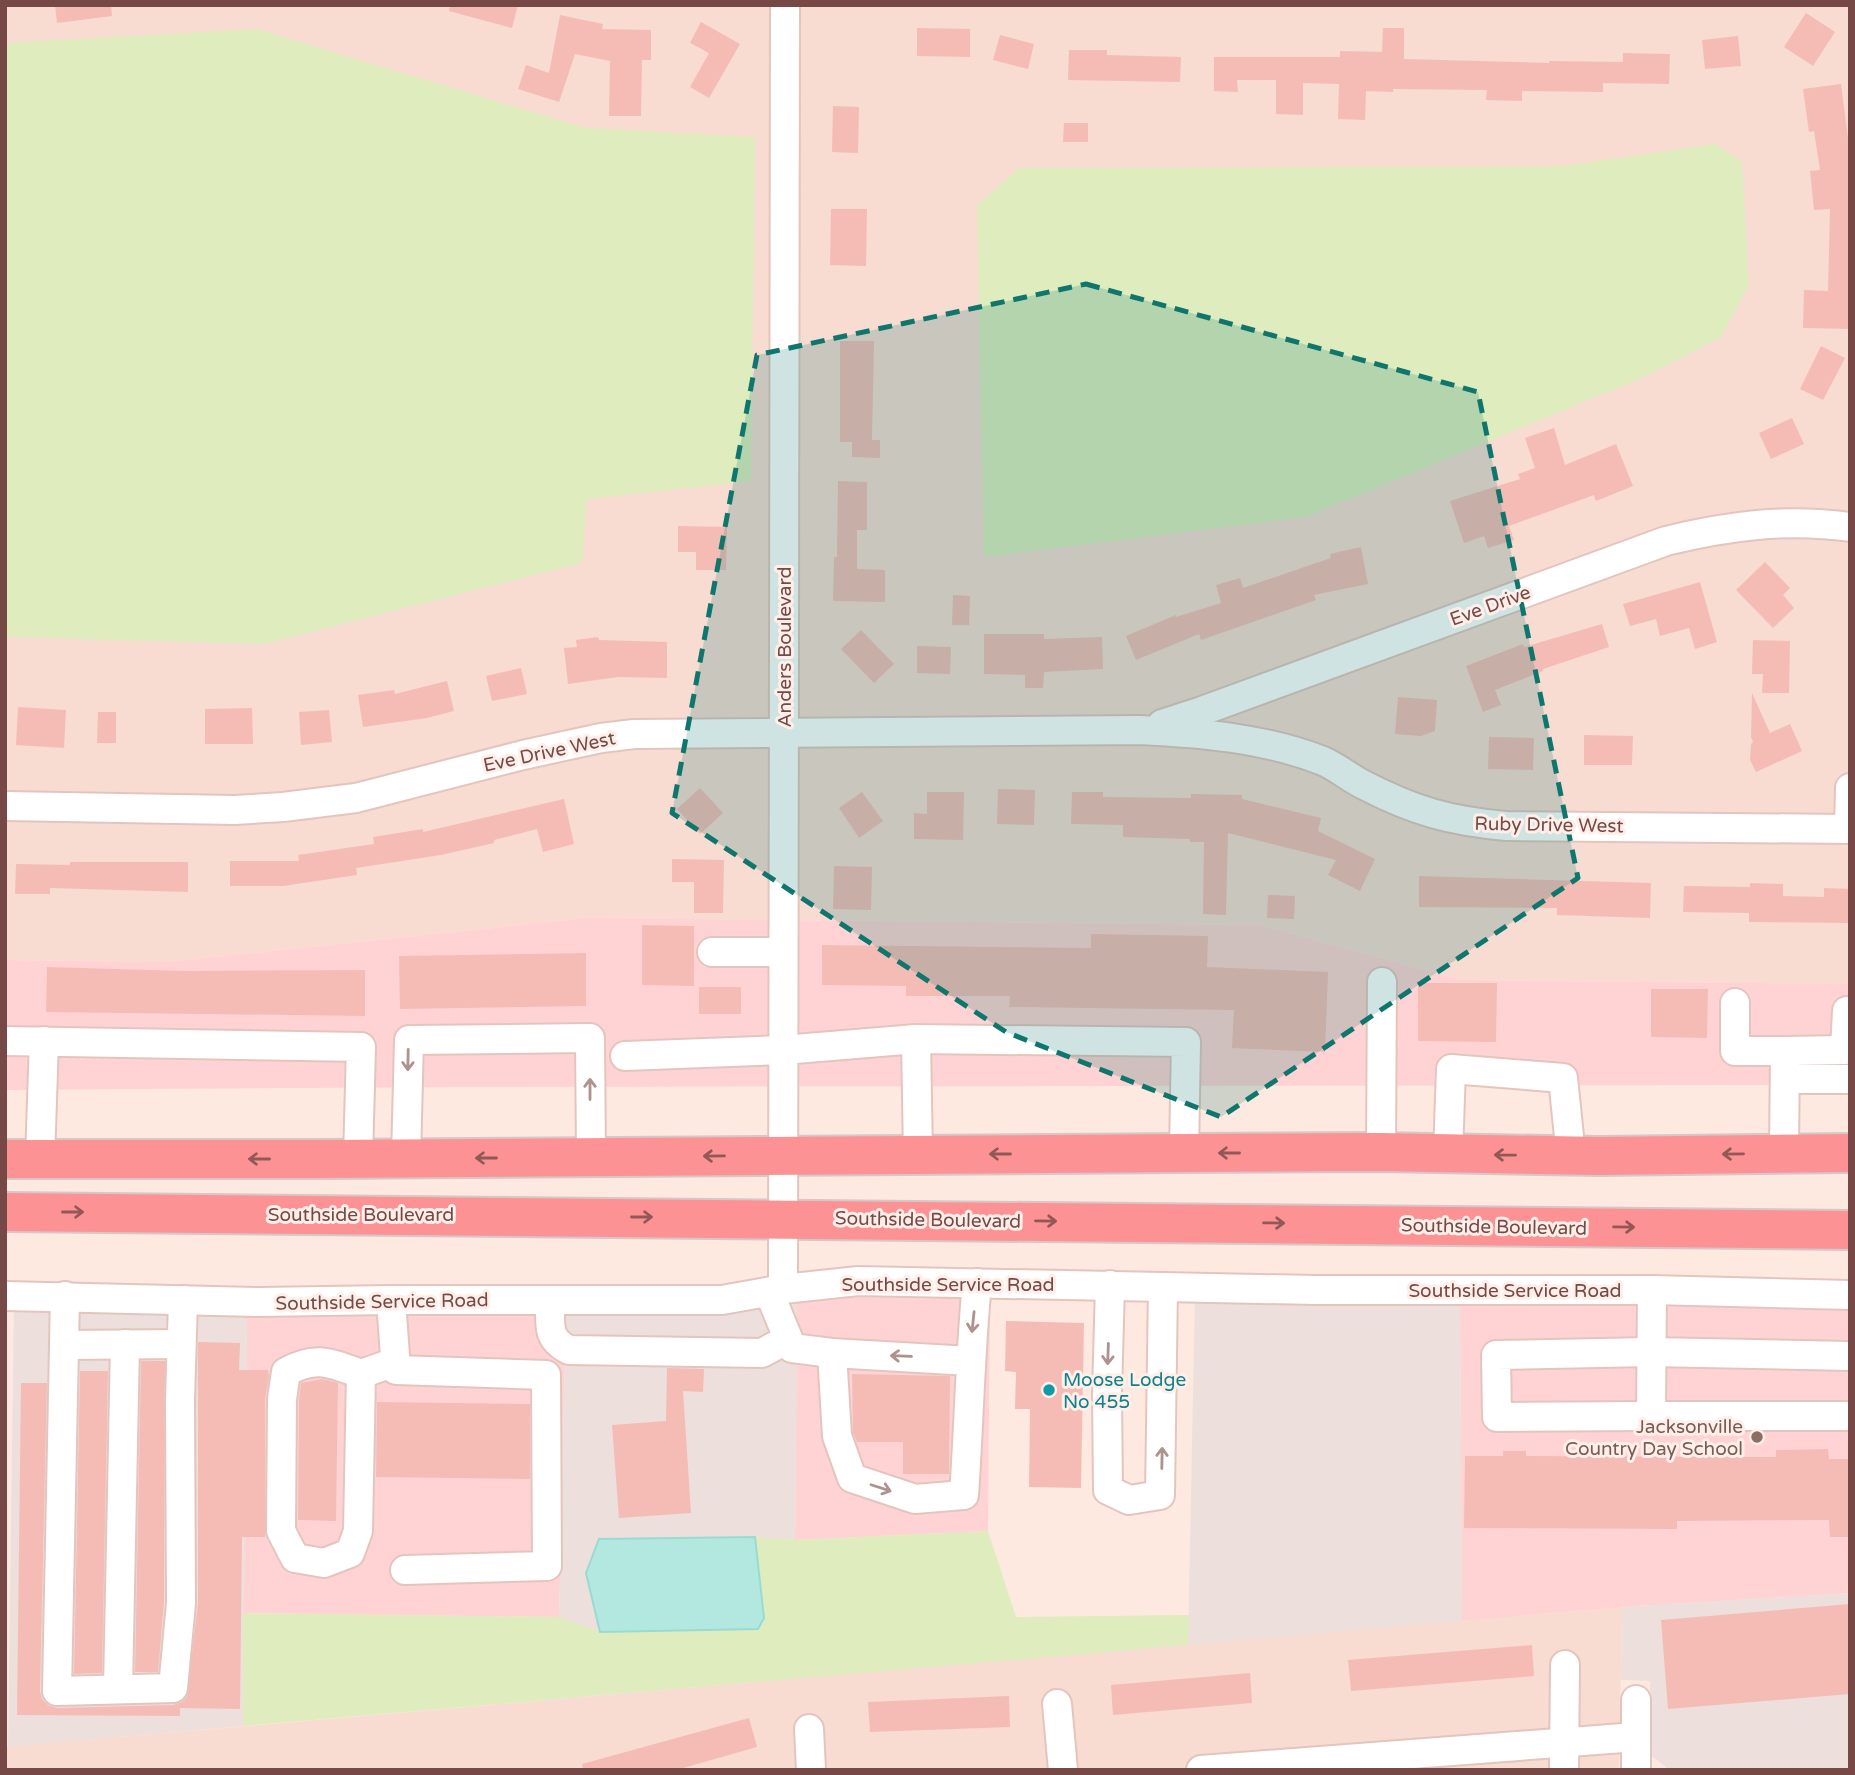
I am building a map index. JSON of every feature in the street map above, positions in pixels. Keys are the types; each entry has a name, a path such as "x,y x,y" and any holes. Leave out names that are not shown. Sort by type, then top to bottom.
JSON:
{"highway":[{"path":"23,1159 1381,1152 1571,1156 1850,1153"},
{"name":"Southside Boulevard","path":"5,1212 782,1217 1850,1230"}],"street":[{"name":"Anders Boulevard","path":"776,1291 782,1217 785,5"},
{"name":"Eve Drive","path":"1139,730 1202,711 1666,541 1714,530 1782,522 1850,527"},
{"name":"Eve Drive West","path":"5,807 235,810 283,807 356,798 483,765 601,738 634,734 1139,730"},
{"name":"Ruby Drive West","path":"1139,730 1201,733 1271,745 1324,761 1409,807 1466,822 1506,826 1849,830"},
{"path":"1849,830 1850,788"},
{"path":"712,952 783,952"},
{"path":"1381,1152 1382,982"},
{"path":"1735,1003 1735,1051 1845,1050 1847,1011"},
{"path":"406,1158 409,1040 590,1038 591,1157"},
{"path":"916,1040 918,1155"},
{"path":"625,1056 783,1050 916,1040 1185,1042 1184,1153"},
{"path":"5,1041 361,1047 358,1159"},
{"path":"23,1159 44,1041"},
{"path":"1784,1154 1785,1051"},
{"path":"1448,1153 1451,1069 1563,1078 1571,1156"},
{"path":"1785,1079 1850,1079"},
{"name":"Southside Service Road","path":"5,1296 259,1302 722,1300 858,1281 1316,1290 1651,1290 1850,1295"},
{"path":"832,1353 837,1436 852,1478 915,1499 964,1495 971,1400 970,1361 977,1283"},
{"path":"1110,1285 1108,1490 1129,1500 1160,1495 1163,1287"},
{"path":"1651,1290 1651,1416"},
{"path":"776,1291 792,1348 970,1361"},
{"path":"65,1296 57,1691 173,1688 181,1603 183,1300"},
{"path":"391,1300 396,1370 546,1375 547,1566 405,1570"},
{"path":"550,1300 551,1337 557,1344 569,1350 762,1353 788,1339"},
{"path":"118,1689 124,1344"},
{"path":"64,1345 181,1344"},
{"path":"1850,1356 1650,1352 1496,1356 1497,1417 1850,1416"},
{"path":"361,1374 358,1531 350,1553 324,1563 295,1558 281,1531 282,1399 286,1372 301,1364 325,1361 361,1374 395,1362"},
{"path":"1564,1756 1565,1665"},
{"path":"1636,1700 1636,1770"},
{"path":"1057,1704 1063,1770"},
{"path":"809,1728 811,1770"},
{"path":"1201,1770 1564,1756 1636,1737"}],"highlighted area":[{"path":"1086,284 1478,392 1578,878 1221,1117 1006,1032 672,813 757,355"}],"shaded area":[{"path":"5,5 1850,5 1850,984 1462,980 1259,925 589,918 167,962 5,960"},
{"path":"589,918 1259,925 1462,980 1850,984 1850,1085 5,1090 5,960 167,962"},
{"path":"853,1291 990,1294 988,1531 795,1540 797,1301"},
{"path":"1195,1296 1460,1301 1462,1621 1188,1645"},
{"path":"797,1301 795,1540 755,1537 586,1573 600,1632 559,1617 566,1309"},
{"path":"1460,1301 1850,1309 1850,1593 1622,1607 1462,1621"},
{"path":"14,1302 247,1305 243,1726 8,1747"},
{"path":"247,1305 566,1309 559,1617 243,1613"},
{"path":"1850,1593 1850,1770 1666,1770 1666,1767 1650,1755 1650,1681 1621,1680 1622,1607"},
{"path":"1622,1607 1619,1770 5,1770 5,1747"}],"green space":[{"path":"257,29 586,128 755,137 751,481 587,499 582,563 264,644 5,637 5,43"},
{"path":"1715,144 1742,162 1749,285 1721,337 1644,377 1306,517 984,557 977,205 1019,168 1565,166"},
{"path":"988,1531 1016,1617 1189,1615 1188,1645 243,1726 243,1613 559,1617 600,1632 764,1618 755,1537 795,1540"}],"water":[{"path":"755,1537 764,1618 758,1629 600,1632 586,1573 599,1539"}],"building":[{"path":"55,5 111,5 112,16 57,23"},
{"path":"450,5 518,5 512,28 449,11"},
{"path":"1806,13 1835,32 1813,66 1784,47"},
{"path":"560,15 603,24 602,29 651,30 651,60 642,60 641,116 609,116 610,61 575,54 559,102 518,89 526,65 549,73"},
{"path":"701,22 740,44 709,98 690,87 709,53 690,43"},
{"path":"917,28 970,29 970,57 917,56"},
{"path":"1383,28 1404,28 1404,59 1623,62 1623,53 1670,54 1669,84 1603,83 1603,92 1522,91 1522,101 1486,100 1487,90 1366,91 1365,120 1338,119 1339,84 1303,83 1303,115 1276,114 1276,80 1237,80 1238,92 1214,91 1214,57 1340,57 1340,51 1382,52"},
{"path":"1000,35 1034,44 1028,69 993,60"},
{"path":"1738,36 1741,66 1705,69 1702,40"},
{"path":"1069,50 1107,50 1107,55 1181,57 1180,82 1068,80"},
{"path":"1841,84 1850,154 1850,329 1803,328 1804,290 1828,291 1830,209 1814,210 1810,171 1820,170 1814,131 1809,132 1803,89"},
{"path":"833,106 859,107 858,153 832,152"},
{"path":"1064,123 1088,123 1088,142 1063,142"},
{"path":"831,209 867,209 866,266 830,265"},
{"path":"840,341 874,341 872,440 880,440 880,458 852,457 852,442 840,442"},
{"path":"1821,346 1845,358 1823,400 1800,389"},
{"path":"1792,418 1804,444 1771,459 1759,433"},
{"path":"1554,428 1565,465 1616,444 1633,486 1596,501 1594,495 1509,526 1514,540 1488,548 1484,536 1464,543 1450,501 1520,479 1518,474 1535,468 1525,438"},
{"path":"838,481 867,482 867,530 857,530 857,569 885,570 885,602 833,601 834,557 837,557"},
{"path":"678,526 727,527 726,570 696,570 696,552 678,552"},
{"path":"1361,547 1368,584 1314,595 1316,600 1201,640 1199,634 1136,660 1126,636 1176,615 1221,603 1216,585 1240,578 1243,588 1331,558 1330,554"},
{"path":"1765,562 1790,588 1783,595 1794,608 1773,628 1736,590"},
{"path":"1700,582 1717,642 1695,649 1689,628 1660,636 1656,619 1630,626 1623,604"},
{"path":"953,595 970,596 969,625 952,625"},
{"path":"1602,624 1609,647 1543,669 1495,690 1501,705 1483,712 1466,666 1523,644 1524,647"},
{"path":"861,630 894,664 874,683 841,649"},
{"path":"984,634 1044,634 1044,639 1102,637 1103,669 1044,672 1043,688 1025,688 1025,675 984,674"},
{"path":"598,637 599,640 667,642 667,678 618,677 568,684 564,648 577,647 576,640"},
{"path":"1753,640 1790,641 1789,693 1762,693 1763,674 1752,674"},
{"path":"917,646 951,647 950,674 917,673"},
{"path":"521,668 527,694 492,701 486,676"},
{"path":"447,681 454,711 427,718 363,727 358,695 394,690 395,694"},
{"path":"1752,693 1770,733 1790,724 1802,751 1756,772 1750,760 1753,742"},
{"path":"1398,697 1437,700 1435,731 1421,736 1395,734"},
{"path":"18,707 66,710 64,748 16,745"},
{"path":"252,708 253,744 205,744 205,709"},
{"path":"329,710 332,742 301,745 299,712"},
{"path":"98,712 116,712 116,743 97,743"},
{"path":"1584,735 1633,736 1632,765 1584,765"},
{"path":"1489,737 1534,738 1533,770 1488,769"},
{"path":"700,788 723,813 700,834 677,809"},
{"path":"998,789 1035,790 1034,825 997,824"},
{"path":"862,792 883,821 859,838 839,808"},
{"path":"927,792 964,792 963,840 914,839 914,813 927,814"},
{"path":"1072,792 1103,792 1103,797 1191,798 1191,794 1242,795 1242,799 1321,818 1318,831 1375,859 1360,891 1328,875 1336,860 1228,833 1226,915 1203,914 1204,842 1190,842 1190,839 1123,837 1123,825 1071,824"},
{"path":"564,799 574,844 543,852 537,829 494,840 494,843 441,855 356,868 357,875 283,886 230,886 230,861 299,861 298,855 374,844 373,837 423,829 423,832"},
{"path":"672,859 724,860 723,913 694,913 694,882 672,882"},
{"path":"70,862 188,862 188,892 50,888 50,894 15,894 16,864 70,865"},
{"path":"834,866 872,867 871,910 833,909"},
{"path":"1419,876 1651,883 1650,918 1557,915 1557,908 1419,907"},
{"path":"1750,883 1783,884 1783,896 1824,897 1824,888 1850,889 1850,923 1749,922 1749,913 1683,912 1684,886 1750,887"},
{"path":"1268,895 1295,896 1294,919 1267,918"},
{"path":"642,925 694,926 694,986 642,985"},
{"path":"1091,934 1208,936 1207,967 1328,972 1325,1052 1232,1048 1234,1010 1009,1007 1010,996 906,996 906,986 822,985 822,945 1091,948"},
{"path":"586,953 586,1006 400,1009 399,956"},
{"path":"47,967 185,971 365,970 365,1016 46,1012"},
{"path":"1418,983 1497,983 1496,1042 1418,1041"},
{"path":"699,987 741,987 741,1014 699,1014"},
{"path":"1651,989 1708,989 1707,1038 1651,1037"},
{"name":"Moose Lodge No 455","path":"1006,1321 1084,1323 1081,1488 1029,1487 1030,1409 1015,1409 1016,1372 1005,1371"},
{"path":"198,1342 240,1343 239,1370 268,1370 269,1376 265,1399 265,1537 242,1537 240,1709 180,1708 180,1716 17,1715 21,1383 47,1383 40,1691 42,1699 57,1708 173,1705 187,1697 198,1603"},
{"path":"141,1361 165,1361 164,1602 158,1672 135,1672"},
{"path":"667,1368 704,1369 703,1392 683,1391 691,1513 619,1518 612,1425 666,1421"},
{"path":"80,1371 108,1371 102,1673 74,1674"},
{"path":"852,1374 950,1376 949,1474 903,1474 903,1442 857,1442 853,1433"},
{"path":"322,1379 338,1383 336,1521 298,1520 301,1383"},
{"path":"377,1402 530,1404 530,1479 376,1477"},
{"path":"1828,1449 1829,1459 1850,1459 1850,1537 1830,1537 1829,1520 1677,1521 1677,1529 1464,1528 1465,1456 1503,1456 1503,1451 1526,1451 1526,1456 1776,1457 1776,1450"},
{"path":"1850,1604 1850,1694 1668,1709 1661,1620"},
{"path":"1532,1645 1534,1676 1351,1691 1348,1660"},
{"path":"1250,1673 1252,1703 1113,1715 1111,1685"},
{"path":"1009,1696 1010,1727 870,1732 868,1702"},
{"path":"749,1718 757,1747 676,1770 583,1770 582,1764"}],"place":[{"name":"Moose Lodge No 455","path":"1049,1390"},
{"name":"Jacksonville Country Day School","path":"1757,1437"}]}
